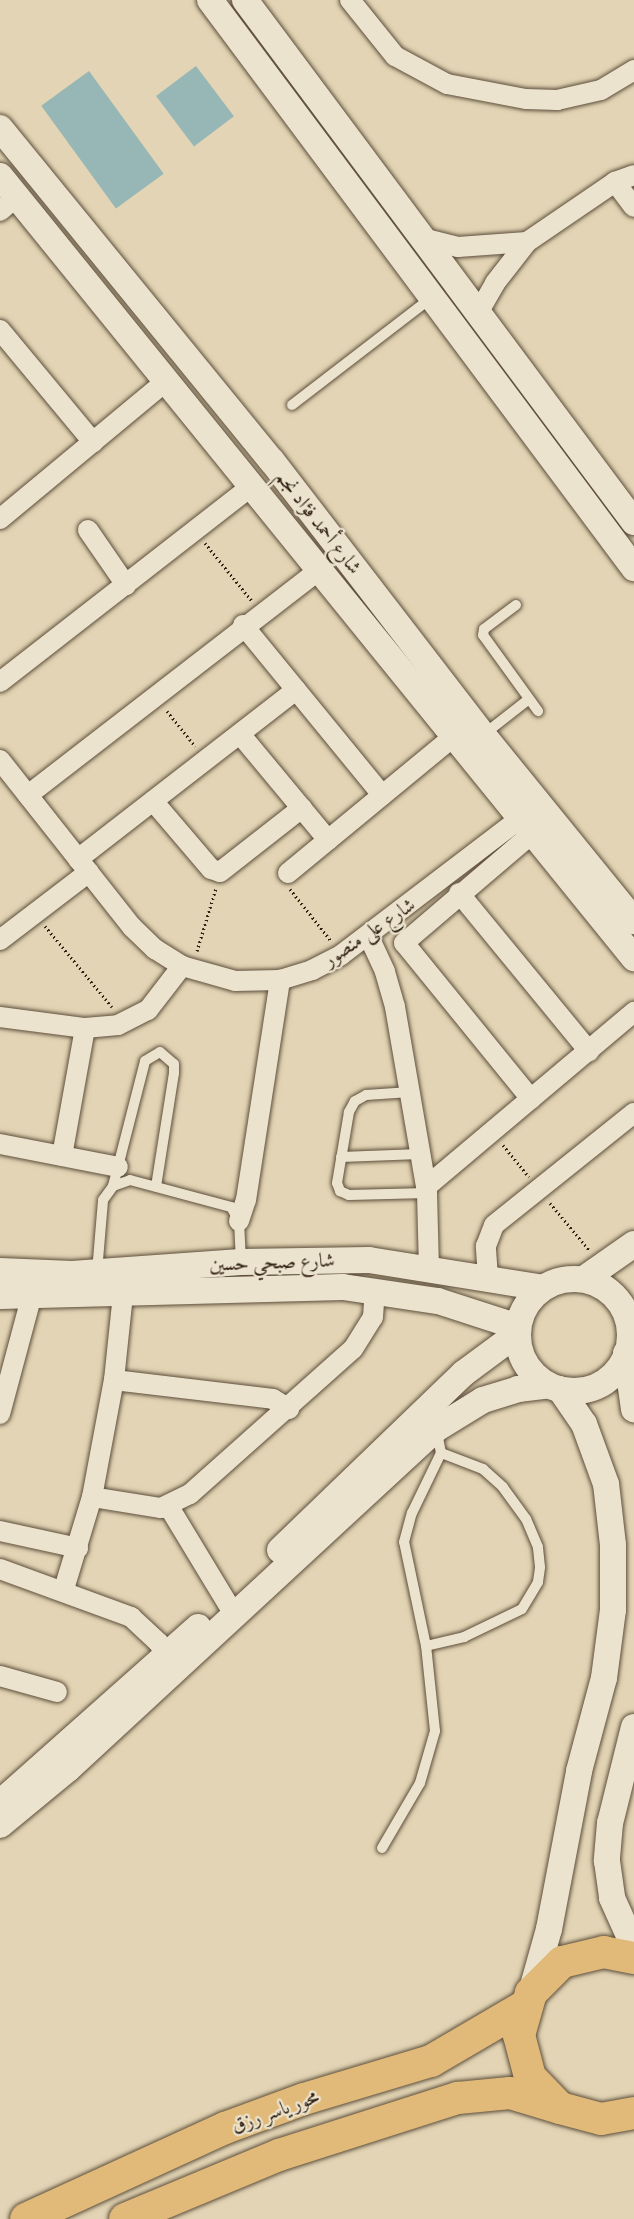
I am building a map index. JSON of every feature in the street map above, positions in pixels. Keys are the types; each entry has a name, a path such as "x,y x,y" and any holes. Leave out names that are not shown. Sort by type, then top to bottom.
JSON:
{"main road":[{"path":"560,2108 538,2089 524,2063 519,2035 528,1999 550,1971 575,1956 604,1952 634,1958"},
{"name":"محور ياسر رزق","path":"26,2219 235,2125 431,2061 528,1999"},
{"path":"125,2219 279,2155 459,2098 510,2093 602,2119 634,2113"}],"street":[{"path":"210,0 634,568"},
{"path":"245,0 634,522"},
{"path":"350,0 395,56 433,79 461,88 557,100 601,90 634,70"},
{"name":"شارع أحمد فؤاد نجم","path":"0,128 272,461 483,735 634,921"},
{"path":"336,168 351,166 359,153"},
{"path":"478,313 495,283 527,242 615,183 634,175"},
{"name":"شارع أحمد فؤاد نجم","path":"0,176 8,204 166,381 634,958"},
{"path":"615,183 634,207"},
{"path":"381,228 388,215 403,212"},
{"path":"422,238 464,248 527,242"},
{"path":"0,330 93,442"},
{"path":"4,509 93,442 166,381"},
{"path":"0,682 252,486"},
{"path":"88,530 126,585"},
{"path":"28,795 261,611 319,570"},
{"path":"243,625 382,795"},
{"path":"0,940 34,913 153,801 296,690"},
{"path":"240,734 328,840"},
{"path":"288,880 328,840 454,736"},
{"name":"شارع على منصور","path":"0,760 132,927 155,949 186,968 235,981 280,980 312,970 341,955 527,826"},
{"path":"153,801 211,869 220,872 302,808"},
{"path":"527,826 459,893 407,937 405,946 531,1100"},
{"path":"459,893 590,1051"},
{"path":"369,937 391,989 410,1092 426,1190 429,1267"},
{"path":"0,1017 85,1028 124,1023 160,999 186,968"},
{"path":"239,1221 246,1200 280,980"},
{"path":"426,1190 634,1012"},
{"path":"62,1156 85,1028"},
{"path":"488,1278 486,1246 494,1225 634,1113"},
{"path":"0,1144 62,1156 116,1176"},
{"path":"528,1999 549,1929 579,1771 604,1678 613,1610 613,1545 603,1474 584,1424 555,1387 523,1358 518,1330 526,1305 543,1288 562,1280 584,1279 634,1244"},
{"name":"شارع صبحي حسين","path":"0,1270 97,1273 241,1262 369,1260 429,1267 543,1288"},
{"path":"584,1279 615,1297 627,1318 634,1409"},
{"name":"شارع صبحي حسين","path":"0,1296 31,1298 311,1286 375,1290 466,1308 518,1330"},
{"path":"92,1497 169,1507 190,1494 289,1409 362,1338 373,1317 375,1290"},
{"path":"64,1589 92,1497 114,1380 123,1295"},
{"path":"0,1414 31,1298"},
{"path":"0,1803 171,1663 230,1609 449,1386 494,1347 518,1330"},
{"path":"230,1609 439,1441 483,1400 518,1389 555,1387 584,1390 605,1381 630,1345"},
{"path":"114,1380 273,1399 289,1409"},
{"path":"169,1507 230,1609"},
{"path":"0,1531 78,1548"},
{"path":"0,1569 64,1589 131,1617 151,1633 171,1663"},
{"path":"0,1825 68,1769 171,1663"},
{"path":"0,1676 57,1692"},
{"path":"634,1727 610,1824 607,1861 612,1898 634,1947"}],"lane":[{"path":"292,405 432,297"},
{"path":"516,605 484,629 483,635 538,711"},
{"path":"483,735 529,699"},
{"path":"97,1273 103,1200 116,1176 145,1061 160,1053 174,1064 174,1073 156,1187"},
{"path":"410,1092 366,1095 355,1101 337,1183 344,1194 426,1190"},
{"path":"341,1157 420,1154"},
{"path":"116,1176 225,1204 235,1210 239,1221 241,1262"},
{"path":"381,1848 420,1783 435,1731 435,1702 426,1646 406,1568 404,1542 412,1513 439,1441 503,1487 526,1519 538,1547 540,1566 535,1589 522,1609 464,1637 426,1646"}],"path":[{"path":"195,531 261,611"},
{"path":"154,696 206,760"},
{"path":"186,968 220,872"},
{"path":"288,880 341,955"},
{"path":"34,913 124,1023"}],"water":[{"path":"196,66 234,116 194,146 156,96"},
{"path":"89,71 164,174 116,208 41,106"}]}
